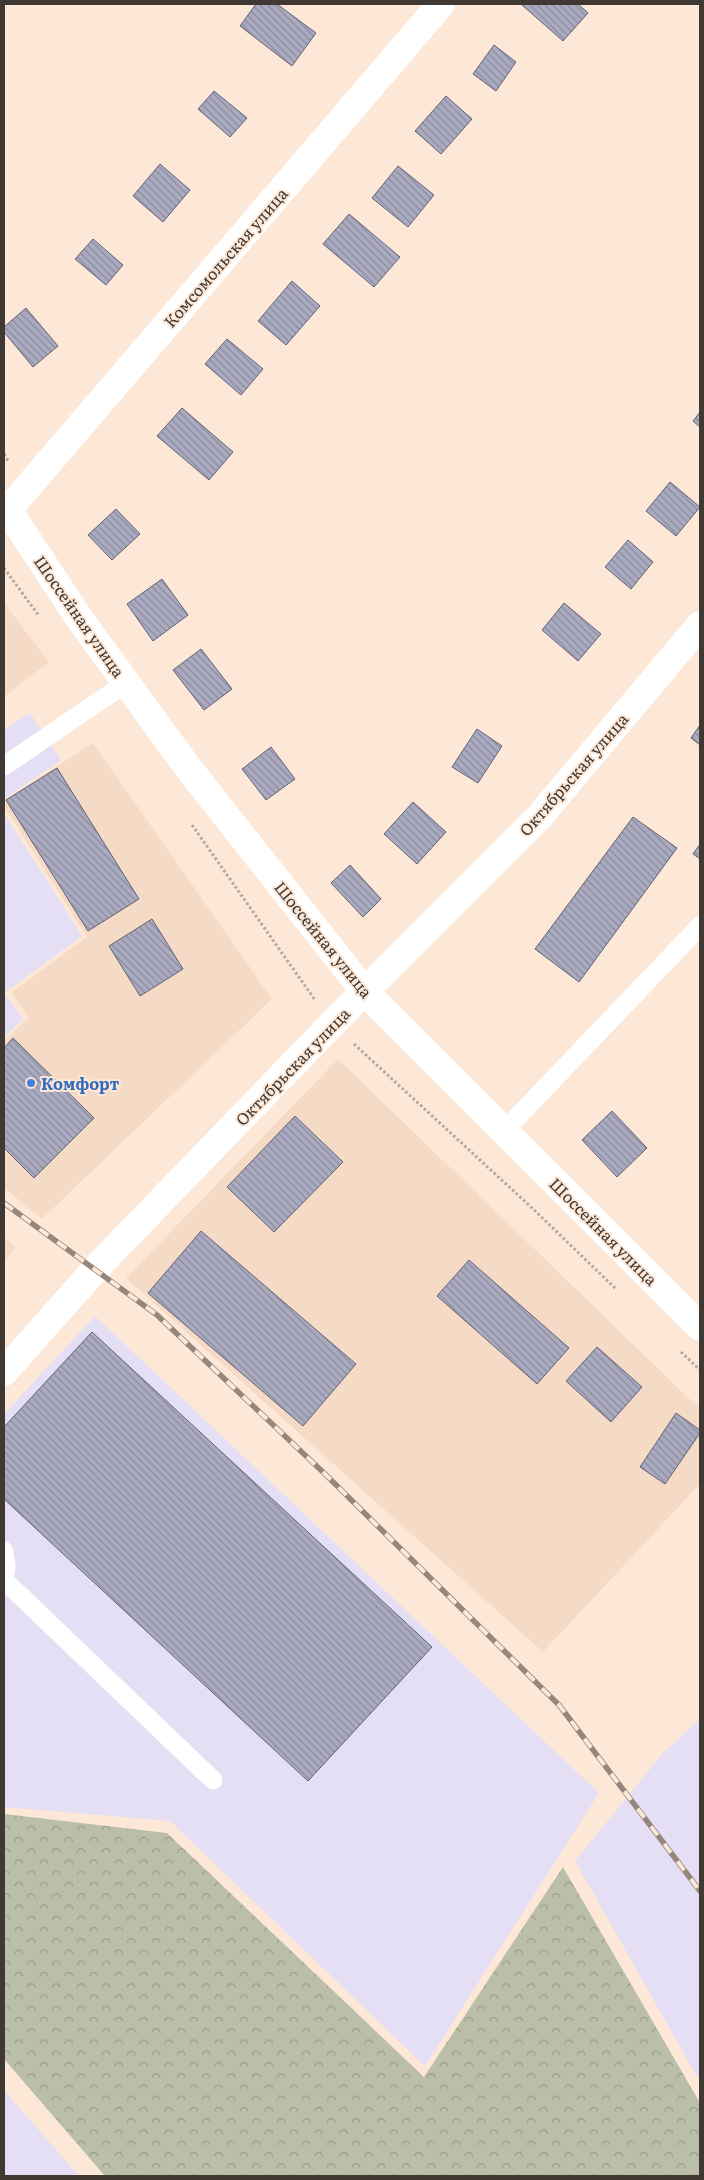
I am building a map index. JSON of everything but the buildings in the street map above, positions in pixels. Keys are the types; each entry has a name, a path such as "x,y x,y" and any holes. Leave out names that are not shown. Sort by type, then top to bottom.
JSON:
{"street":[{"name":"Комсомольская улица","path":"6,507 441,4"},
{"name":"Шоссейная улица","path":"6,507 79,618 186,765 365,992 700,1327"},
{"name":"Октябрьская улица","path":"4,1372 100,1264 538,817 700,625"}],"lane":[{"path":"4,766 126,683"},
{"path":"504,1131 700,926"},
{"path":"4,1550 6,1567 4,1579 213,1780"}],"shaded area":[{"path":"4,603 49,662 4,697"},
{"path":"30,713 61,760 4,799 4,730"},
{"path":"93,743 272,999 42,1219 4,1188 4,1041 29,1017 11,993 87,937 4,806 4,800"},
{"path":"4,813 82,936 4,993"},
{"path":"4,993 23,1019 4,1038"},
{"path":"338,1059 700,1409 700,1484 543,1652 126,1278"},
{"path":"4,1237 16,1247 4,1262"},
{"path":"95,1316 599,1793 425,2066 170,1821 4,1807 4,1414"},
{"path":"700,1719 700,2082 575,1861 663,1753"},
{"path":"4,2090 79,2176 4,2176"}],"green space":[{"path":"4,1814 167,1833 424,2077 563,1867 700,2103 700,2176 105,2176 4,2059"}],"railway":[{"path":"4,1203 157,1315 325,1474 559,1705 700,1891"}],"place":[{"name":"Комфорт","path":"31,1083"}]}
